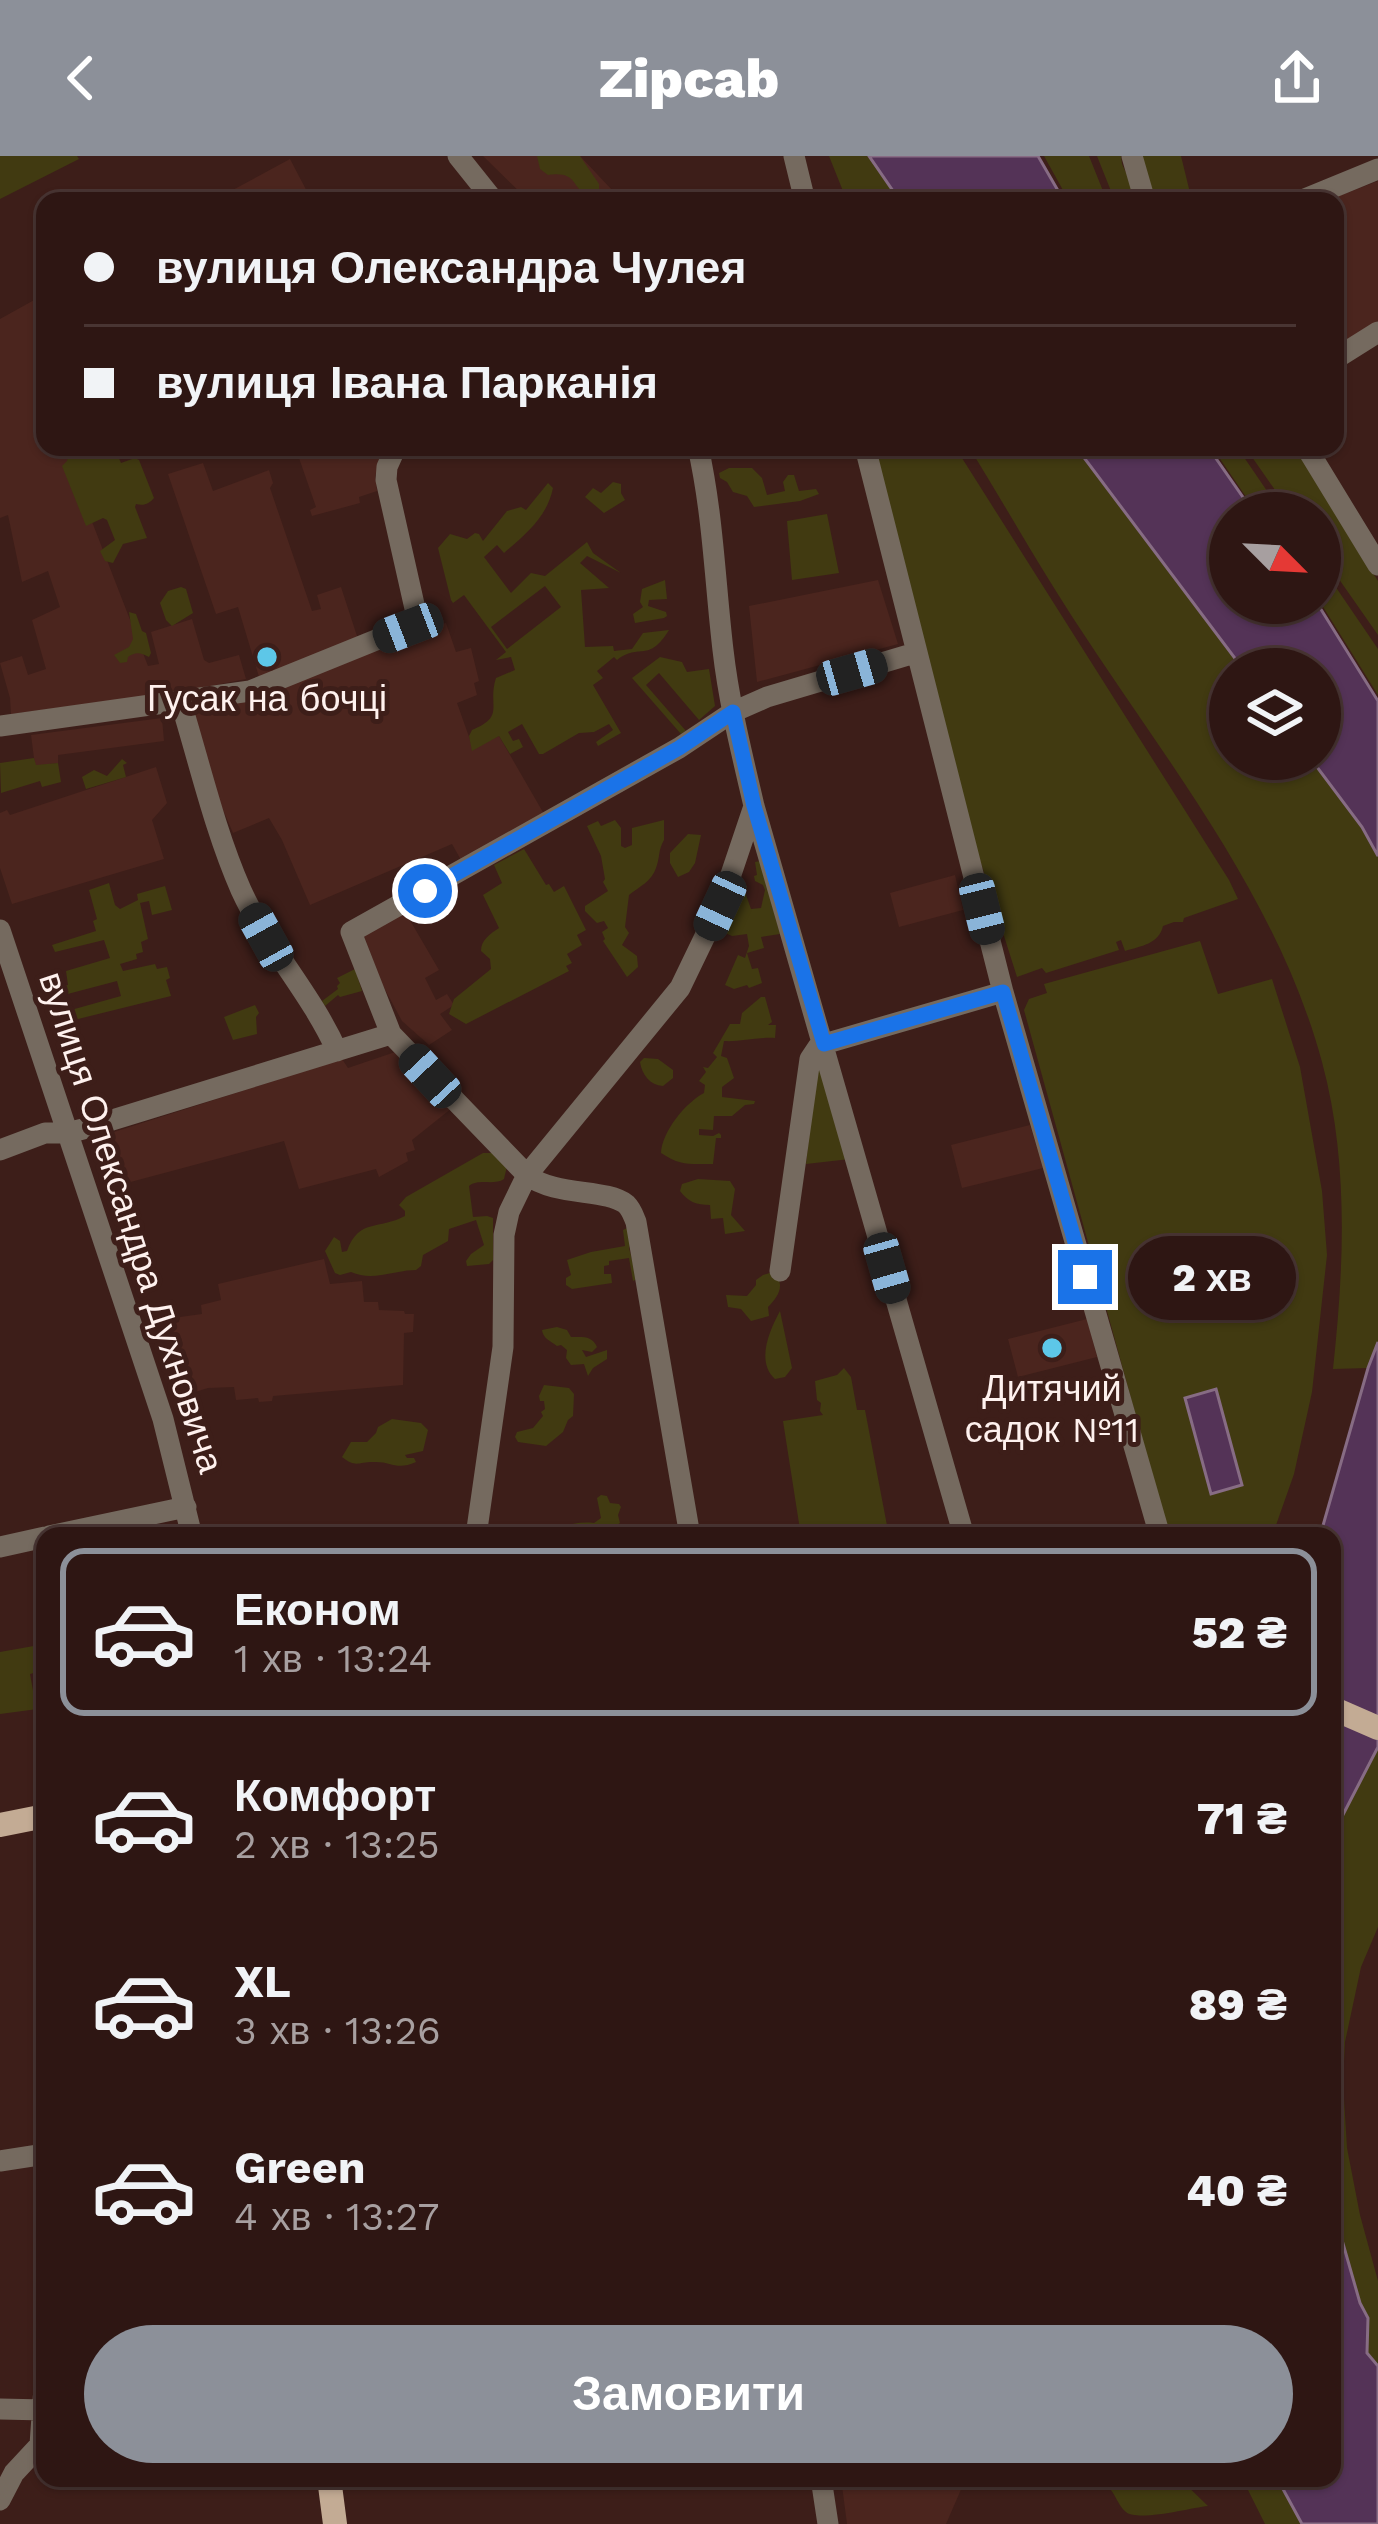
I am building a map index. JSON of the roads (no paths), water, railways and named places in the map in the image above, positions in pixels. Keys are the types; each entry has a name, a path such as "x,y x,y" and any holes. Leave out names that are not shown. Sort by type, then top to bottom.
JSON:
{"main road":[{"path":"1341,1712 1378,1728"},
{"path":"0,1825 36,1818"},
{"path":"330,2487 335,2524"}],"street":[{"path":"458,156 487,192"},
{"path":"794,156 803,192"},
{"path":"1132,156 1142,192"},
{"path":"1317,192 1366,167"},
{"path":"1344,353 1378,332"},
{"path":"0,726 262,688 413,625 416,613 386,480 392,456"},
{"path":"700,456 710,503 724,655 754,806 961,1527"},
{"path":"867,456 1003,992 1157,1527"},
{"path":"1311,456 1378,565"},
{"path":"688,1527 632,1212 616,1200 550,1188 527,1175 391,1034 352,932 679,748 733,712 767,697 915,653"},
{"path":"182,703 241,890 266,937 315,1007 337,1051"},
{"path":"477,1527 503,1347 504,1235 509,1212 527,1175 680,988 722,901 754,806"},
{"name":"вулиця Олександра Духновича","path":"0,930 163,1420 190,1527"},
{"path":"780,1270 811,1059 818,1047 1003,992"},
{"path":"0,1150 45,1132 67,1132 391,1034"},
{"path":"90,1527 186,1507"},
{"path":"0,1546 36,1538"},
{"path":"0,2162 36,2156"},
{"path":"0,2409 36,2410"},
{"path":"0,2500 14,2473 36,2451"},
{"path":"822,2487 828,2524"}],"place":[{"name":"Гусак на бочці","path":"267,657"},
{"name":"Дитячий садок №11","path":"1052,1348"}]}
